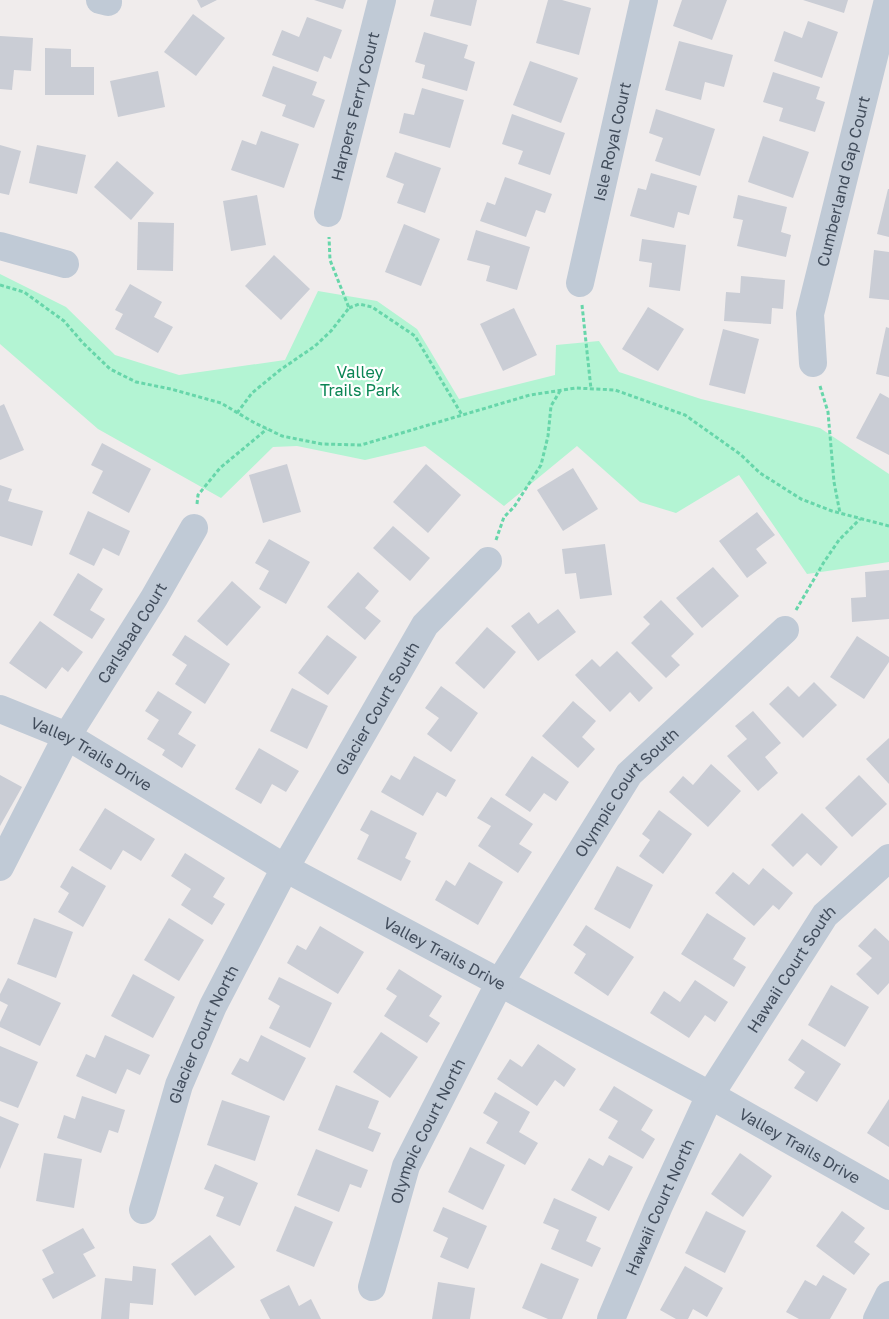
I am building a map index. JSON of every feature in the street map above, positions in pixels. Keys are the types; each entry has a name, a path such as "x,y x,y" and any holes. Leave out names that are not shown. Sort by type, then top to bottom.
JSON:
{"street":[{"name":"Harpers Ferry Court","path":"328,213 382,0"},
{"name":"Isle Royal Court","path":"580,283 644,0"},
{"name":"Cumberland Gap Court","path":"813,362 810,314 888,0"},
{"path":"0,246 65,264"},
{"name":"Carlsbad Court","path":"0,867 67,736 154,598 194,528"},
{"name":"Glacier Court South","path":"285,868 425,625 488,561"},
{"name":"Olympic Court South","path":"500,982 629,774 785,630"},
{"name":"Valley Trails Drive","path":"0,709 67,736 285,868 710,1095 889,1196"},
{"name":"Hawaii Court South","path":"710,1095 826,914 889,858"},
{"name":"Glacier Court North","path":"143,1210 179,1086 213,1006 285,868"},
{"name":"Olympic Court North","path":"372,1287 406,1166 500,982"},
{"name":"Hawaii Court North","path":"611,1319 658,1208 710,1095"},
{"path":"877,1319 889,1295"}],"path":[{"path":"328,213 330,260 349,308"},
{"path":"580,283 590,389"},
{"path":"0,285 24,292 64,321 83,344 110,369 136,382 171,389 221,403 282,436 322,444 362,445 530,395 576,388 615,390 685,414 740,454 760,473 801,499 840,513 889,526"},
{"path":"237,413 252,393 280,370 315,346 331,331 349,308 359,304 372,307 415,336 462,415"},
{"path":"813,362 828,412 834,482 840,513"},
{"path":"488,561 504,517 514,507 541,465 548,436 551,406 560,390"},
{"path":"194,528 198,495 220,468 266,429"},
{"path":"785,630 824,562 839,540 860,519"}],"green space":[{"name":"Valley Trails Park","path":"0,274 66,307 115,355 179,375 285,360 318,291 377,301 417,329 459,399 555,375 556,345 599,341 619,372 701,399 820,428 889,474 889,562 807,574 739,475 676,513 640,502 577,446 504,506 425,446 365,460 297,446 273,447 221,498 98,429 0,344"}],"building":[{"path":"197,0 217,0 201,8"},
{"path":"314,0 346,0 343,9"},
{"path":"434,0 477,0 471,26 430,16"},
{"path":"548,0 562,0 591,8 579,55 536,43"},
{"path":"682,0 727,0 712,40 673,26"},
{"path":"803,0 848,0 844,13"},
{"path":"193,14 225,38 196,76 164,52"},
{"path":"307,17 342,30 331,59 324,56 318,72 272,55 282,30 299,37"},
{"path":"808,21 838,32 822,78 774,61 784,31 802,38"},
{"path":"424,32 468,45 464,58 475,62 467,91 422,78 425,65 415,62"},
{"path":"0,36 33,38 31,71 14,70 12,90 0,89"},
{"path":"679,41 733,55 724,87 705,82 701,100 665,90"},
{"path":"45,48 71,49 71,67 94,67 94,95 45,95"},
{"path":"530,61 578,78 561,123 513,105"},
{"path":"273,66 317,82 312,95 325,100 314,128 282,116 286,105 262,96"},
{"path":"158,71 165,107 118,117 110,81"},
{"path":"773,72 820,87 816,99 825,102 815,132 779,121 783,108 763,102"},
{"path":"422,88 464,100 450,148 399,133 404,113 414,115"},
{"path":"656,109 715,129 700,176 655,161 663,138 649,133"},
{"path":"512,114 565,133 550,175 518,164 523,151 502,144"},
{"path":"261,131 299,144 284,188 231,170 242,140 256,145"},
{"path":"763,136 809,152 793,198 748,182"},
{"path":"0,145 21,151 9,195 0,193"},
{"path":"37,145 86,155 77,194 29,183"},
{"path":"395,152 441,168 425,213 397,203 404,184 386,177"},
{"path":"117,161 154,193 131,220 94,187"},
{"path":"651,173 697,186 689,215 678,212 674,228 630,216 638,188 646,190"},
{"path":"505,177 552,194 545,213 536,210 526,237 480,221 487,202 495,205"},
{"path":"889,189 889,237 877,234"},
{"path":"257,195 266,245 231,251 223,201"},
{"path":"738,195 787,207 781,232 791,235 786,257 737,246 743,220 733,218"},
{"path":"138,222 174,223 173,271 137,270"},
{"path":"404,224 440,239 421,286 385,272"},
{"path":"476,230 530,247 517,290 486,281 490,266 467,260"},
{"path":"642,239 686,245 680,291 649,287 652,263 639,261"},
{"path":"874,250 889,252 889,300 869,298"},
{"path":"274,255 310,289 281,320 245,286"},
{"path":"741,276 785,280 783,309 772,308 771,324 724,321 726,292 740,293"},
{"path":"130,284 162,302 154,317 173,327 158,353 115,329 123,314 115,310"},
{"path":"648,307 684,329 658,371 622,349"},
{"path":"514,308 537,355 503,371 480,324"},
{"path":"886,327 889,328 889,377 876,374"},
{"path":"723,329 759,339 745,394 709,385"},
{"path":"880,393 889,398 889,455 856,438"},
{"path":"4,404 24,450 0,460 0,406"},
{"path":"102,443 151,469 129,513 92,493 103,471 91,465"},
{"path":"287,464 301,512 263,523 249,475"},
{"path":"426,464 461,495 428,533 393,502"},
{"path":"573,468 598,509 563,531 537,490"},
{"path":"0,485 12,489 8,501 43,511 32,546 0,536"},
{"path":"88,511 130,531 119,556 103,548 94,566 69,554"},
{"path":"757,512 775,535 756,549 767,563 747,578 719,541"},
{"path":"393,526 430,558 410,581 373,548"},
{"path":"269,539 310,562 286,604 259,589 269,571 255,563"},
{"path":"605,544 612,595 580,599 576,573 565,574 562,549"},
{"path":"713,567 739,596 702,628 676,598"},
{"path":"889,570 889,619 852,622 851,598 866,597 865,572"},
{"path":"358,572 379,591 365,608 381,621 365,640 327,607"},
{"path":"78,573 103,589 90,610 105,619 92,639 53,615"},
{"path":"232,581 261,607 227,646 197,621"},
{"path":"661,600 694,634 671,656 680,665 666,678 631,643 650,624 643,617"},
{"path":"558,609 576,632 538,661 511,626 529,612 538,624"},
{"path":"40,621 83,652 68,672 62,667 46,689 9,663"},
{"path":"487,627 516,652 484,689 455,663"},
{"path":"185,635 230,664 205,704 175,684 187,665 172,655"},
{"path":"327,635 357,657 328,695 298,673"},
{"path":"857,636 889,657 889,662 864,699 830,677"},
{"path":"617,651 653,688 639,702 630,692 610,712 575,675 592,659 600,667"},
{"path":"814,682 837,705 803,738 769,704 788,686 799,697"},
{"path":"441,686 478,713 451,752 427,734 439,718 425,708"},
{"path":"292,688 328,706 307,749 270,731"},
{"path":"158,691 192,712 178,734 196,745 182,768 162,755 165,750 147,739 159,720 145,711"},
{"path":"573,701 596,721 582,737 595,749 578,768 542,736"},
{"path":"753,711 781,743 765,757 778,773 758,791 727,756 747,739 735,726"},
{"path":"889,738 889,784 866,759"},
{"path":"259,748 299,771 286,792 272,784 261,804 235,789"},
{"path":"414,756 456,780 446,797 437,792 423,816 381,792 391,775 400,780"},
{"path":"532,756 569,782 556,801 544,793 530,812 505,795"},
{"path":"711,764 741,791 708,827 669,792 683,776 693,785"},
{"path":"0,775 22,787 0,826"},
{"path":"859,775 887,804 852,837 825,808"},
{"path":"491,797 533,824 519,844 532,852 518,873 478,846 491,826 477,818"},
{"path":"105,808 155,839 141,861 123,850 111,870 79,850"},
{"path":"371,810 417,833 405,858 411,861 401,881 357,859 369,835 360,830"},
{"path":"659,810 692,834 663,874 639,856 650,840 642,834"},
{"path":"802,813 838,847 821,866 807,853 793,867 771,845"},
{"path":"185,853 225,878 213,897 225,904 212,925 181,905 191,889 171,876"},
{"path":"469,862 503,882 478,925 435,900 446,880 455,886"},
{"path":"72,866 106,886 83,927 58,912 69,893 60,887"},
{"path":"617,866 653,885 630,929 594,909"},
{"path":"763,868 793,893 779,910 773,905 754,926 715,893 733,872 749,885"},
{"path":"707,913 746,938 733,959 746,967 734,987 681,954"},
{"path":"34,918 73,932 56,978 17,964"},
{"path":"169,918 204,940 179,981 144,960"},
{"path":"586,925 634,957 608,996 574,973 586,954 573,945"},
{"path":"320,926 364,952 338,994 287,963 297,945 306,950"},
{"path":"875,928 889,941 889,983 878,995 856,974 872,958 858,946"},
{"path":"399,969 442,996 429,1016 440,1023 427,1043 384,1016 397,996 386,989"},
{"path":"133,974 175,997 153,1038 111,1016"},
{"path":"279,977 332,1003 310,1048 269,1028 280,1006 268,999"},
{"path":"8,978 61,1003 40,1046 0,1027 0,1022 8,1005 0,1001 0,994"},
{"path":"695,980 728,1002 715,1022 705,1015 689,1038 650,1013 664,991 680,1002"},
{"path":"831,985 869,1007 845,1047 808,1025"},
{"path":"381,1032 418,1057 390,1098 353,1072"},
{"path":"105,1035 150,1055 140,1075 127,1069 116,1094 76,1076 86,1054 95,1058"},
{"path":"261,1035 306,1058 284,1101 231,1074 240,1058 248,1062"},
{"path":"802,1039 841,1064 817,1102 794,1088 805,1072 788,1060"},
{"path":"538,1044 576,1069 564,1087 555,1080 537,1106 497,1079 510,1059 522,1067"},
{"path":"0,1046 38,1062 18,1108 0,1101"},
{"path":"336,1085 379,1101 368,1128 381,1133 373,1152 318,1130"},
{"path":"614,1086 653,1110 641,1130 655,1139 643,1159 608,1138 618,1121 599,1110"},
{"path":"495,1092 530,1112 519,1132 538,1143 525,1165 486,1143 498,1122 483,1113"},
{"path":"82,1096 125,1110 118,1133 109,1130 101,1153 57,1138 64,1115 75,1119"},
{"path":"889,1099 889,1147 867,1133"},
{"path":"222,1100 270,1116 255,1161 207,1145"},
{"path":"0,1116 19,1124 0,1169"},
{"path":"470,1147 505,1165 483,1210 448,1192"},
{"path":"316,1149 368,1170 361,1188 350,1184 339,1212 297,1195"},
{"path":"44,1153 82,1159 74,1208 36,1201"},
{"path":"740,1153 772,1176 743,1217 711,1194"},
{"path":"609,1155 633,1167 609,1211 571,1190 589,1158 603,1166"},
{"path":"215,1164 258,1183 240,1226 216,1216 224,1197 204,1189"},
{"path":"554,1198 597,1217 586,1241 601,1248 592,1267 551,1249 559,1230 543,1223"},
{"path":"295,1206 333,1222 314,1267 276,1251"},
{"path":"443,1207 487,1226 468,1269 440,1257 448,1238 433,1231"},
{"path":"706,1211 746,1231 725,1273 685,1253"},
{"path":"842,1211 865,1228 854,1242 870,1254 854,1275 816,1246"},
{"path":"83,1228 95,1248 83,1254 96,1276 53,1299 42,1279 54,1273 42,1250"},
{"path":"210,1235 235,1267 195,1296 171,1264"},
{"path":"541,1263 579,1279 562,1319 548,1319 522,1308"},
{"path":"133,1266 156,1269 153,1305 130,1303 129,1319 101,1319 105,1278 132,1281"},
{"path":"685,1266 723,1288 707,1317 693,1309 688,1319 676,1319 660,1310"},
{"path":"823,1275 847,1289 830,1319 799,1319 786,1312 805,1280 816,1286"},
{"path":"438,1282 475,1288 470,1319 432,1319"},
{"path":"289,1285 299,1306 311,1299 321,1319 270,1319 260,1300"}]}
